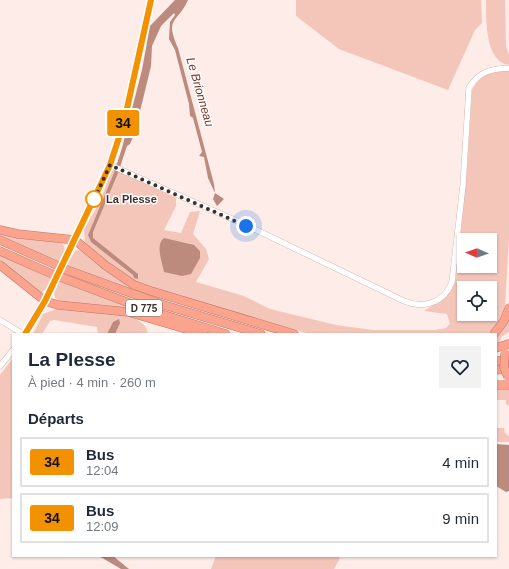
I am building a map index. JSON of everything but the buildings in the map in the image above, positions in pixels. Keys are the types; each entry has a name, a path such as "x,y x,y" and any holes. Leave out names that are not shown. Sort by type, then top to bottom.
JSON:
{"highway":[{"path":"0,230 18,234 75,240 105,265 134,285 165,296 291,333"},
{"name":"D 775","path":"0,240 67,270 126,292 258,333"},
{"name":"D 775","path":"0,251 52,274 145,309 223,333"},
{"path":"0,265 45,301 58,305 128,312 199,333"},
{"path":"495,333 504,321 509,308"},
{"path":"212,320 223,319 281,333"},
{"path":"497,348 509,343 504,368 509,378"},
{"path":"497,361 507,357"},
{"path":"497,371 509,378"},
{"path":"497,385 509,378"}],"street":[{"path":"25,333 45,301 75,240 115,167 151,0"},
{"path":"115,167 293,247 404,301 417,305 425,305 442,298 452,282 463,185 469,88 476,78 484,72 490,69 509,68"},
{"path":"0,320 22,333"},
{"path":"0,366 12,351"}],"shaded area":[{"path":"175,0 188,0 174,21 172,31 178,48 214,184 215,193 208,178 204,157 199,156 202,152 193,118 190,116 189,104 175,50 169,39 170,22 175,15 174,13 161,26 152,46 151,66 135,132 130,144 127,146 118,173 93,232 93,238 138,274 138,279 134,278 133,275 91,242 88,235 114,173 122,148 142,70 150,26"},
{"path":"296,0 481,0 482,23 475,30 448,90 339,49 296,16"},
{"path":"486,0 505,0 506,46 509,55 509,65 501,62 495,56 491,48 488,38"},
{"path":"509,70 509,239 505,305 499,323 492,331 488,333 306,333 137,283 98,256 85,243 84,229 100,202 111,171 114,169 176,198 176,206 164,230 181,233 190,212 200,211 193,234 206,249 209,259 196,282 244,296 270,309 336,325 373,330 435,330 446,328 450,324 447,314 424,311 439,301 451,289 456,278 457,268 457,273 497,273 497,233 461,233 467,169 472,90 479,80 488,75"},
{"path":"215,193 224,199 217,206 213,199"},
{"path":"0,231 61,242 65,250 64,255 60,263 0,236"},
{"path":"164,238 194,245 200,251 200,258 191,274 182,276 164,272 160,245"},
{"path":"76,250 83,251 148,294 66,265"},
{"path":"0,256 52,278 47,288 41,293 36,291 0,262"},
{"path":"59,281 129,308 62,303 57,300 54,295"},
{"path":"56,309 103,311 127,315 137,319 144,325 148,333 98,333 97,327 54,320 50,321 43,333 34,333 43,314"},
{"path":"509,316 509,332 501,337 500,342 497,344 497,334"},
{"path":"119,319 120,323 115,333 108,333 113,322"},
{"path":"12,359 12,498 0,499 0,375"},
{"path":"497,389 509,389 509,406 506,404 506,400 497,400"},
{"path":"497,428 504,428 505,433 509,436 509,442 497,442"},
{"path":"497,444 509,445 509,491 506,492 497,487"},
{"path":"101,557 114,557 129,569 121,569"},
{"path":"216,557 340,558 334,569 211,569"}],"bus line":[{"name":"34","path":"26,333 45,301 110,165 124,122 144,25 151,0"}],"place":[{"name":"La Plesse","path":"94,199"}],"route":[{"path":"94,199 93,202 110,165 246,226"}],"water label":[{"name":"Le Brionneau","path":"200,92"}]}
